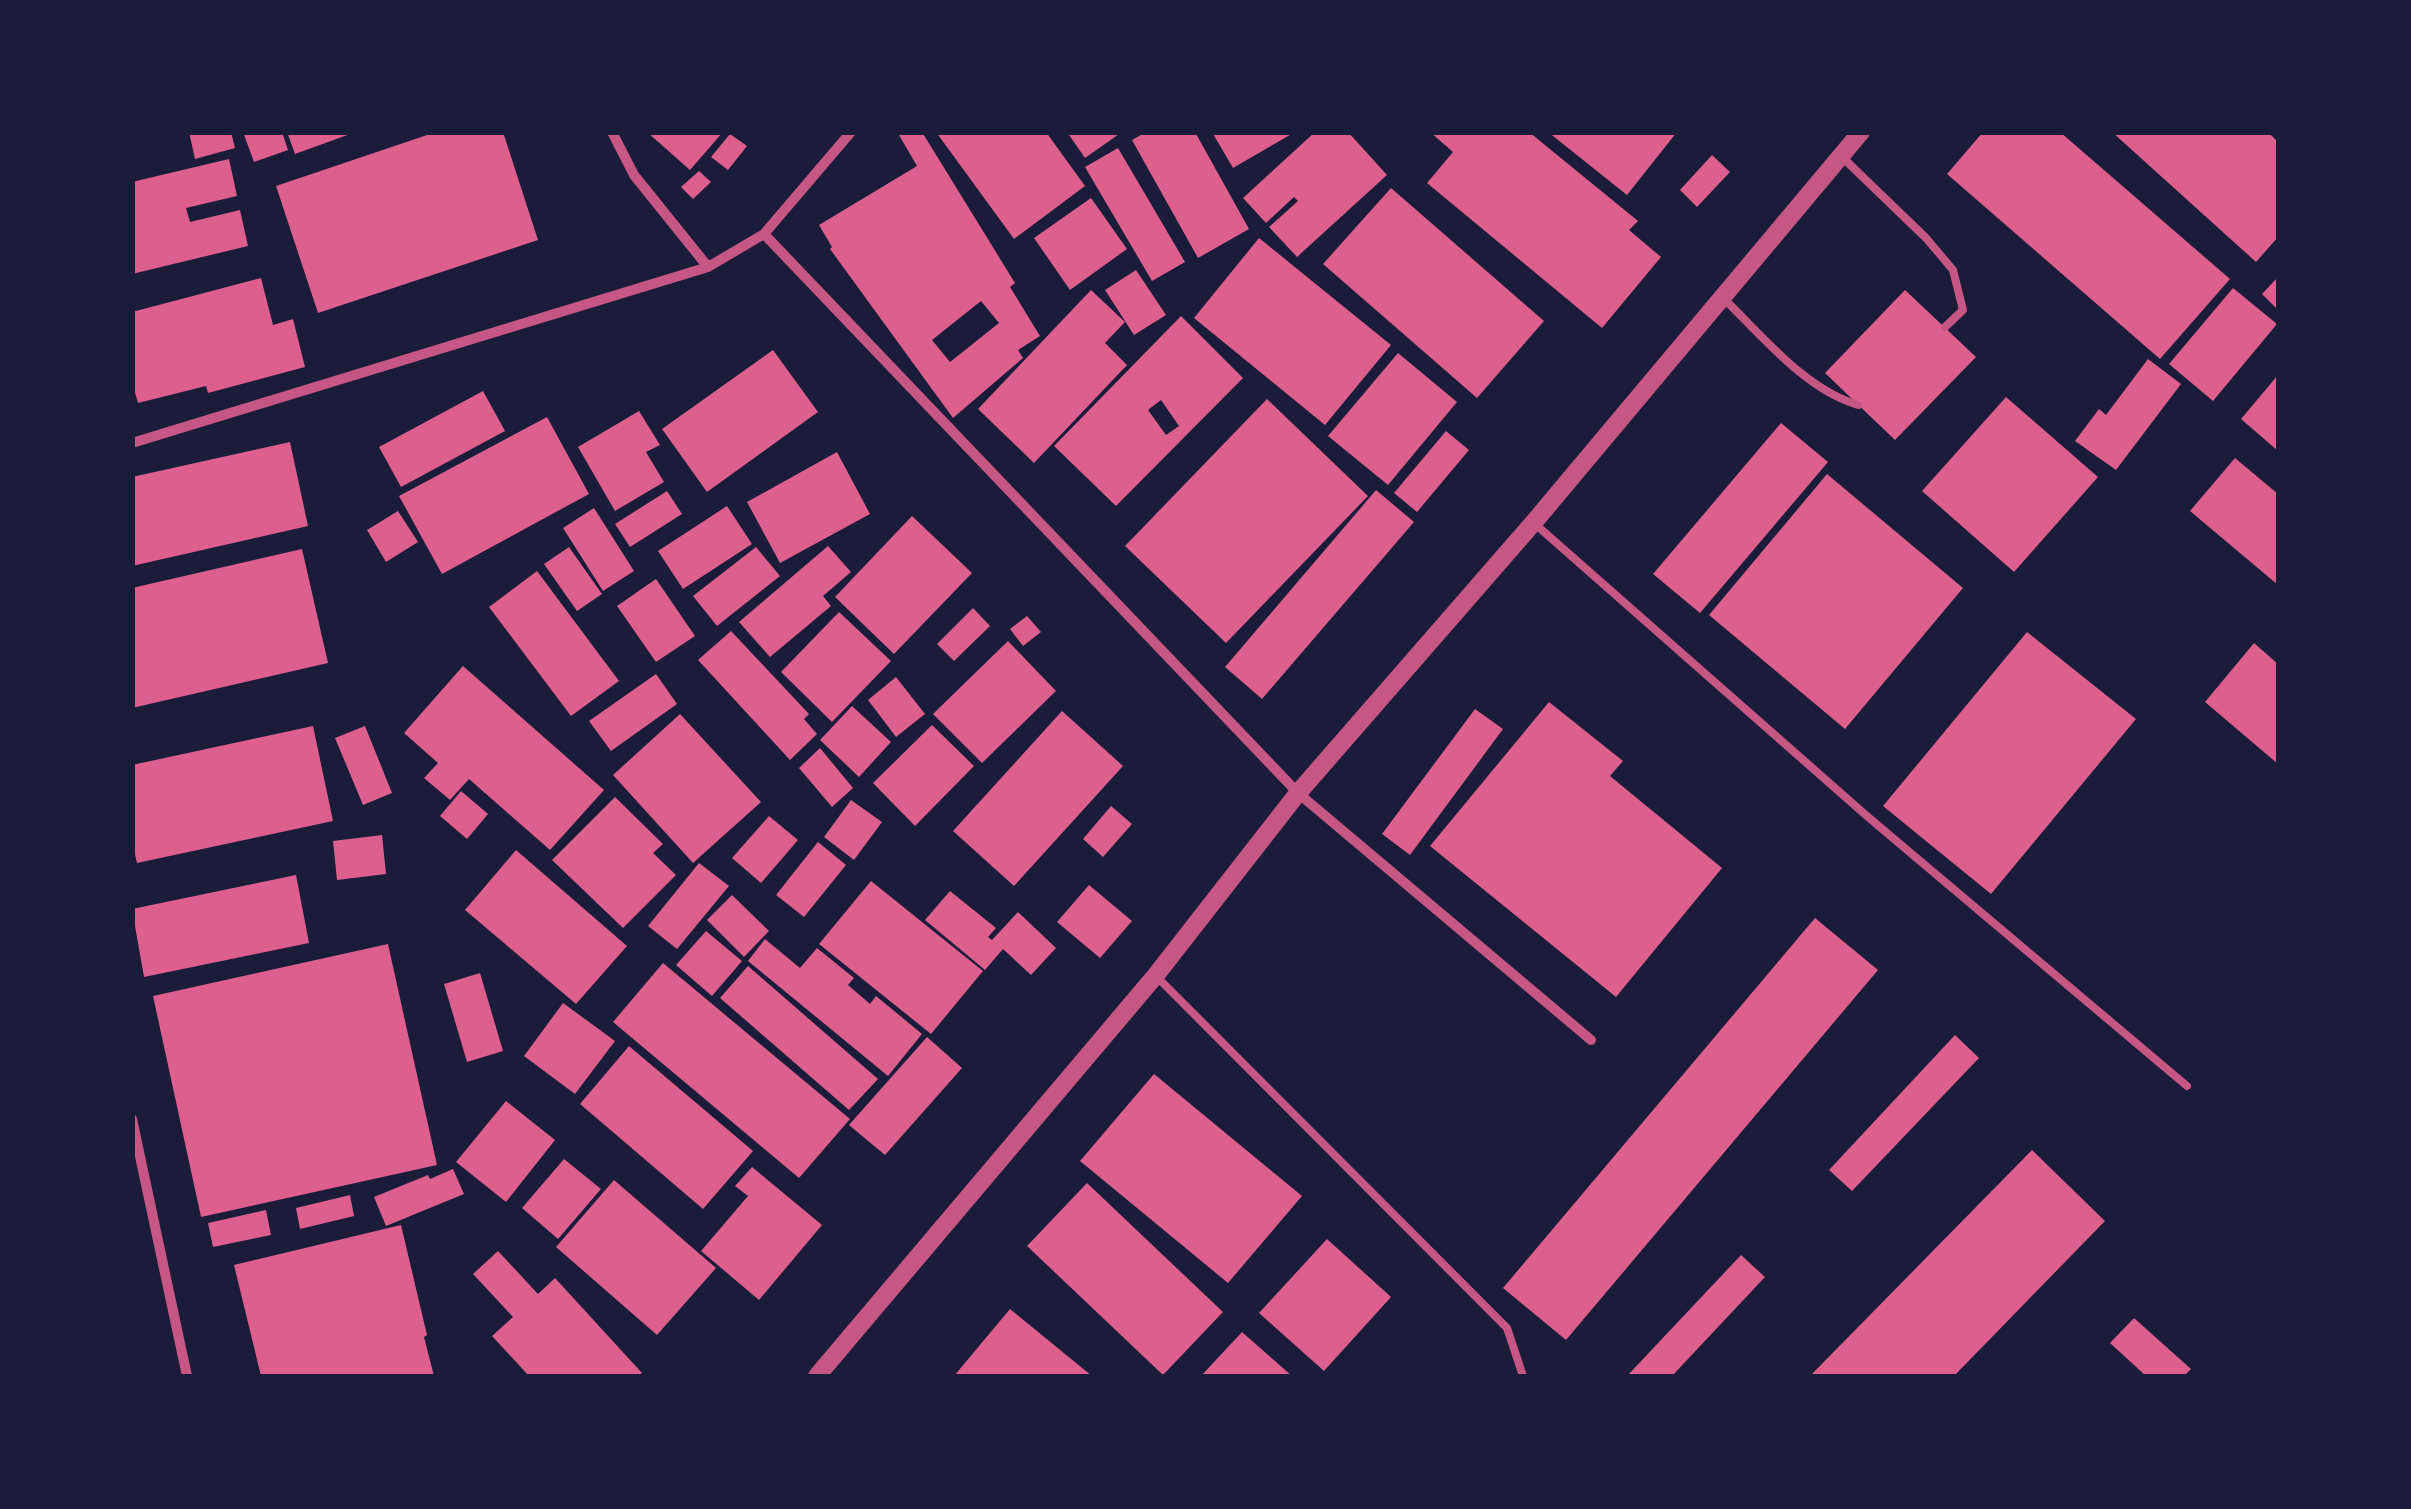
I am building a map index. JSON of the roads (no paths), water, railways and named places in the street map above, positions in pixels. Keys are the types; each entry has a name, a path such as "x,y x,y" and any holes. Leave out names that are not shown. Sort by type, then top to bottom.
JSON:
{"street":[{"path":"612,132 634,176 708,267"},
{"path":"132,443 708,267 764,234 851,132"},
{"path":"817,1376 1156,975 1298,793 1534,522 1862,132"},
{"path":"764,234 1298,793 1591,1040"},
{"path":"132,1119 188,1376"}],"lane":[{"path":"1841,156 1926,238 1953,270 1962,310 1946,327"},
{"path":"1722,297 1812,382 1838,399 1858,405"},
{"path":"1534,522 1868,817 2187,1086"},
{"path":"1156,975 1506,1328 1523,1376"}]}
